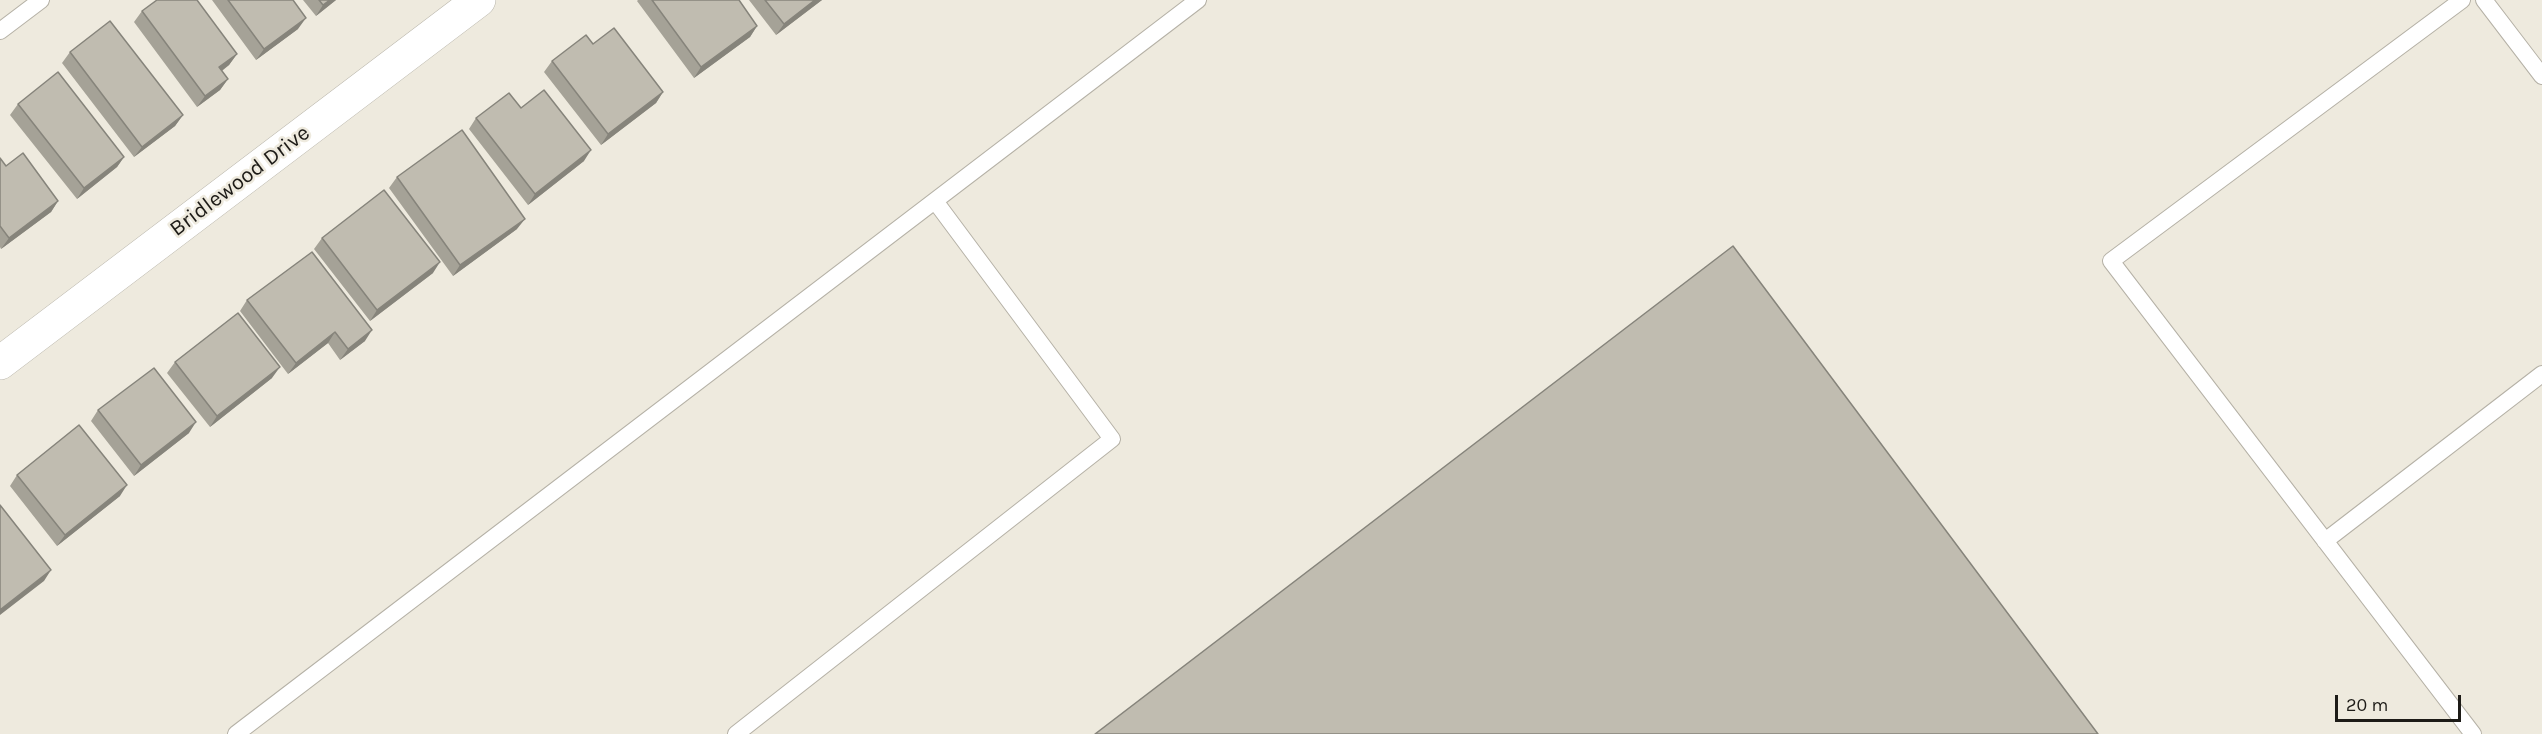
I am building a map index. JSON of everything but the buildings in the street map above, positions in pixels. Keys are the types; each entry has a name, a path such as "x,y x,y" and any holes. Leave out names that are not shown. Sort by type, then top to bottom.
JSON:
{"street":[{"name":"Bridlewood Drive","path":"0,363 479,0"}],"lane":[{"path":"0,31 41,0"},
{"path":"236,734 1198,0"},
{"path":"2462,0 2111,261 2473,734"},
{"path":"2484,0 2542,76"},
{"path":"736,734 1112,439 934,201"},
{"path":"2325,542 2542,374"}]}
